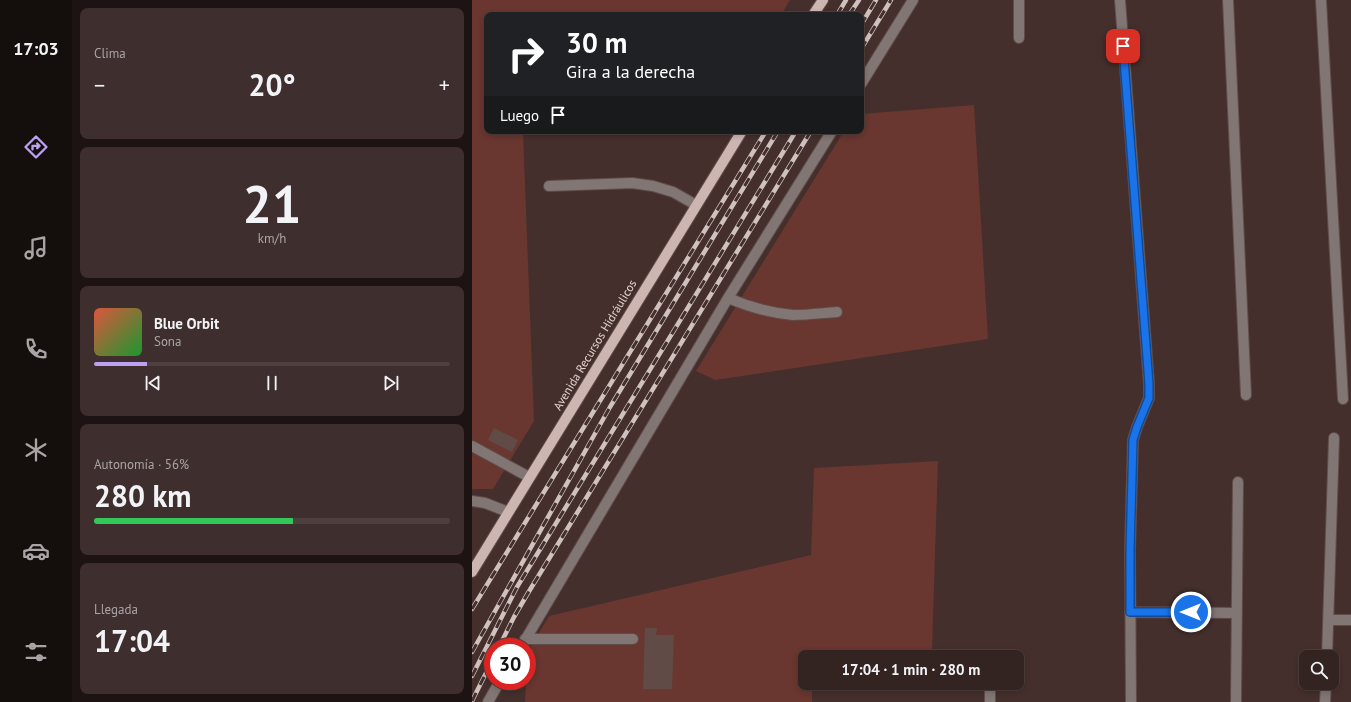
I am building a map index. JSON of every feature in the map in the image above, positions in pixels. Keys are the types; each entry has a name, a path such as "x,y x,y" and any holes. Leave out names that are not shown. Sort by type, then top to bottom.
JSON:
{"main road":[{"path":"815,12 823,0"},
{"name":"Avenida Recursos Hidráulicos","path":"472,572 740,134"}],"street":[{"path":"864,79 913,0"},
{"path":"1019,0 1020,38"},
{"path":"1120,0 1149,384 1149,398 1133,440 1130,542 1130,702"},
{"path":"1228,0 1246,395"},
{"path":"1321,0 1342,399"},
{"path":"526,638 728,298 830,134"},
{"path":"549,186 632,183 653,186 673,192 696,205"},
{"path":"728,298 750,307 773,313 795,315 837,312"},
{"path":"1327,650 1334,438"},
{"path":"472,446 529,477"},
{"path":"1236,702 1238,482"},
{"path":"472,501 484,503 508,512"},
{"path":"1130,612 1237,612"},
{"path":"1328,620 1351,620"},
{"path":"536,643 633,639"},
{"path":"488,702 495,690"},
{"path":"990,690 990,702"},
{"path":"1325,702 1326,690"}],"shaded area":[{"path":"472,0 790,0 783,12 484,12 484,134 523,134 534,421 493,489 472,489"},
{"path":"974,105 988,339 715,380 696,371 842,134 864,134 864,114"},
{"path":"938,461 932,650 798,650 798,690 812,690 812,702 525,702 526,690 536,690 536,638 549,616 811,555 814,468"}],"building":[{"path":"494,428 518,440 512,452 488,440"},
{"path":"645,628 657,628 656,635 674,635 672,689 643,689"}],"railway":[{"path":"839,12 846,0"},
{"path":"851,12 859,0"},
{"path":"864,20 876,0"},
{"path":"864,44 891,0"},
{"path":"472,609 764,134"},
{"path":"472,652 610,407 776,134"},
{"path":"472,676 517,587 794,134"},
{"path":"504,638 528,593 809,134"},
{"path":"472,701 484,677"}],"route":[{"path":"1123,46 1149,384 1149,398 1145,412 1137,427 1133,440 1130,612 1191,612"}]}
